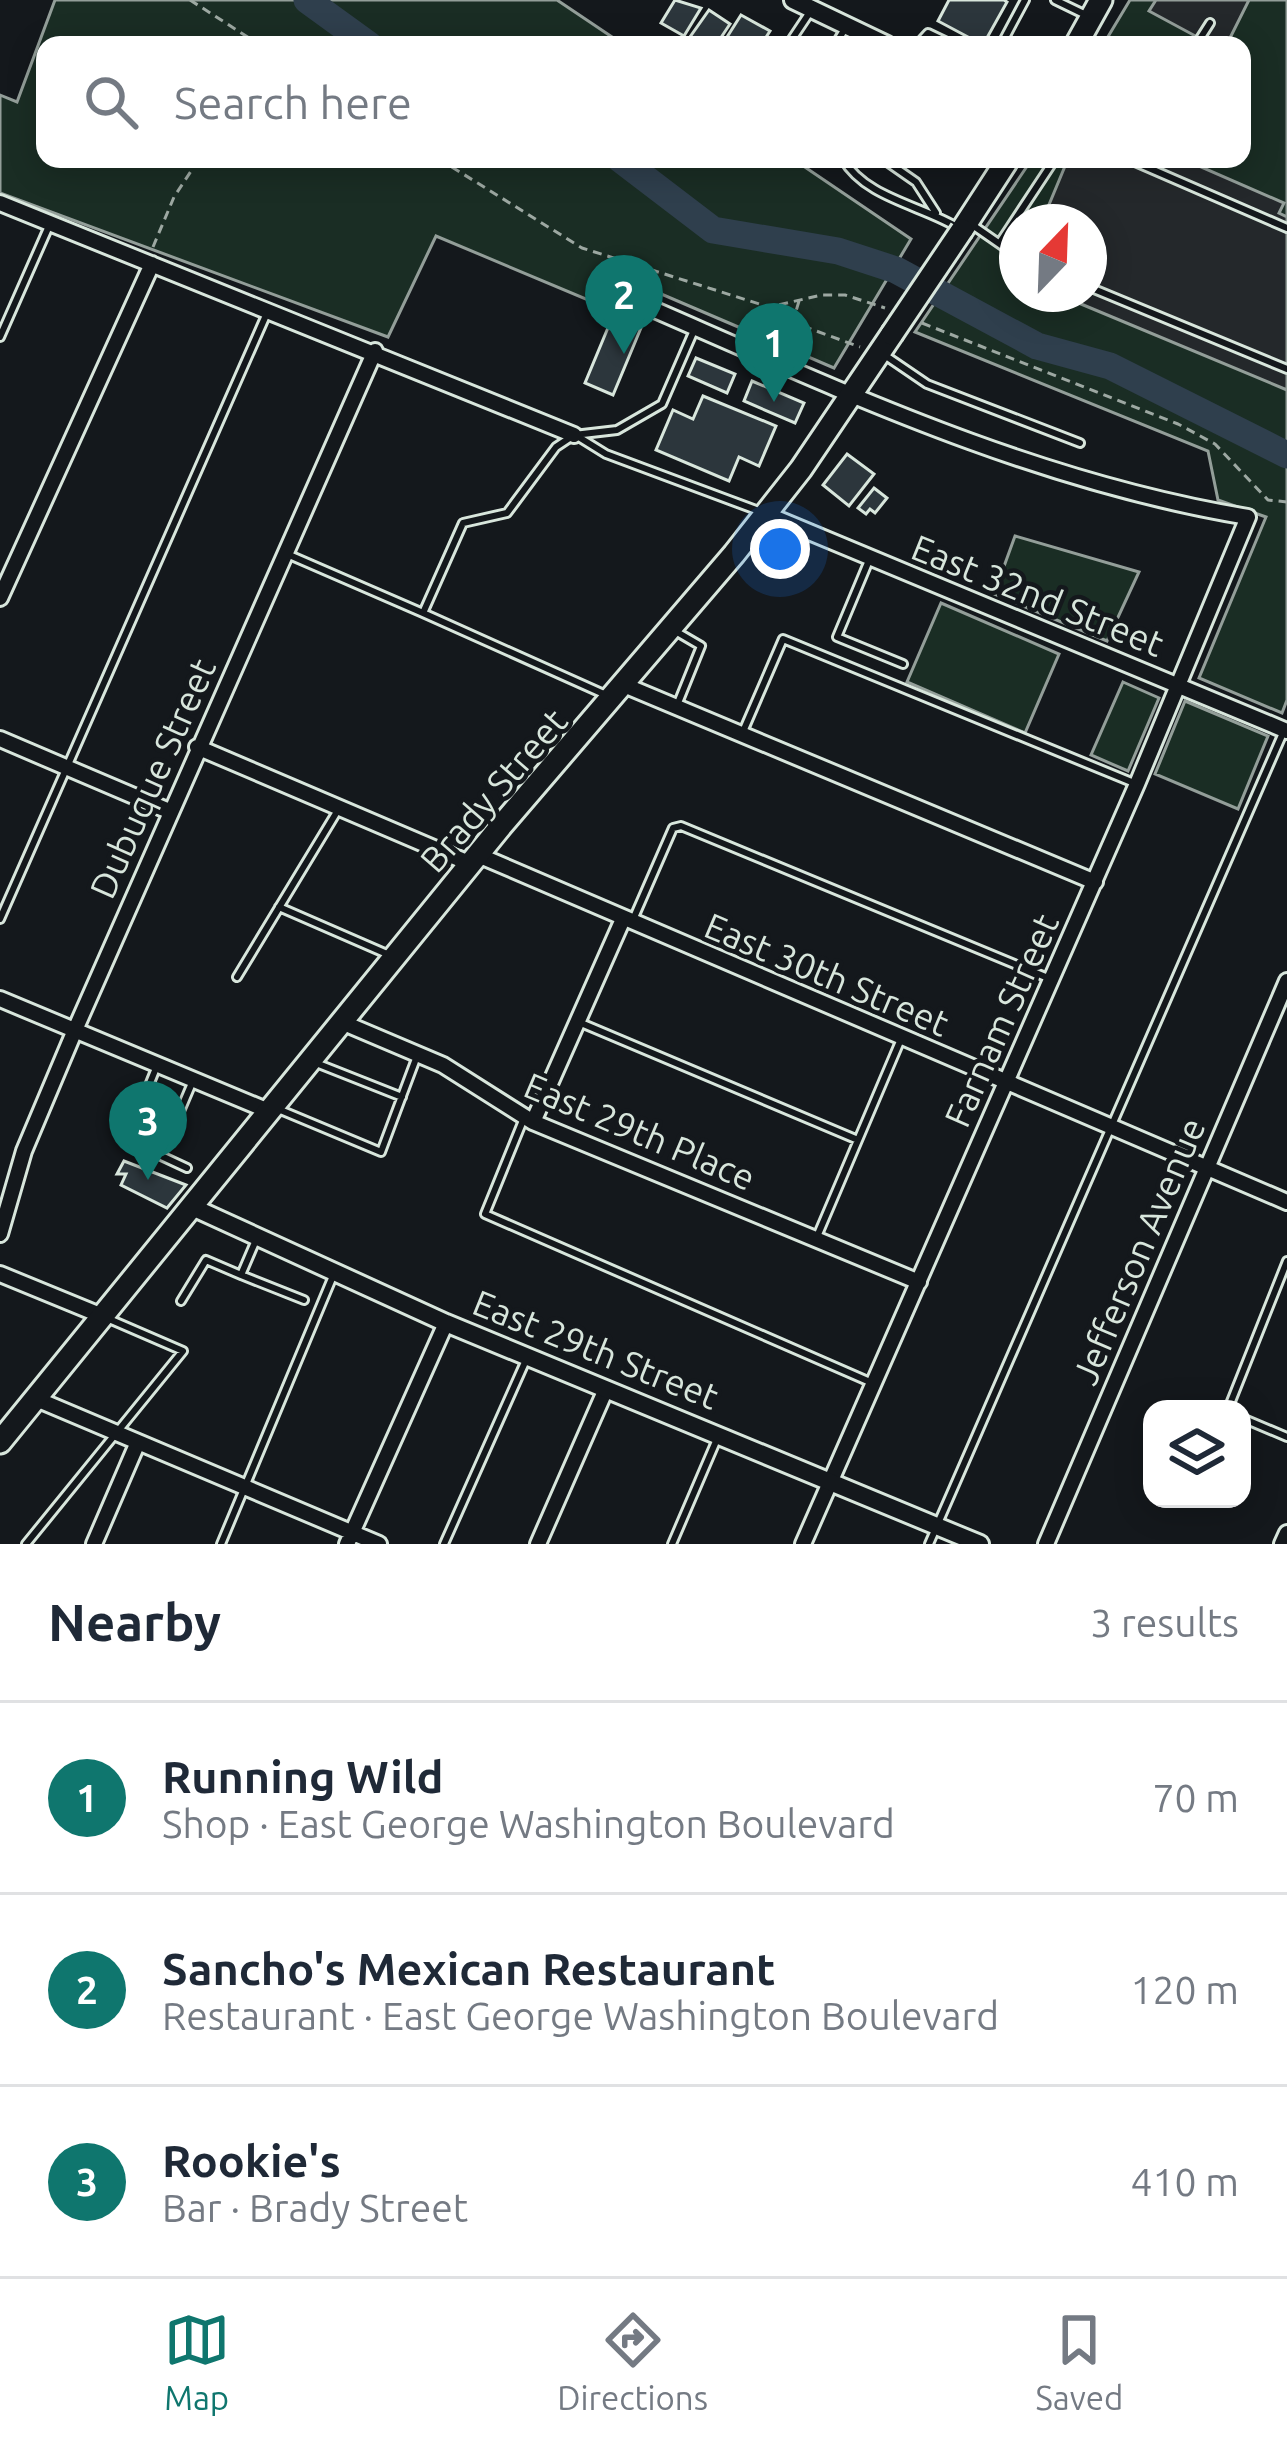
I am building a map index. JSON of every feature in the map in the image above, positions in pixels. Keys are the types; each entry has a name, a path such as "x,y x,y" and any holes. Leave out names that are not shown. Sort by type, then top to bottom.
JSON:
{"highway":[{"path":"1081,36 1096,9"},
{"name":"Brady Street","path":"0,1442 474,860 766,514 965,226 999,168"}],"street":[{"path":"793,0 868,36"},
{"path":"0,203 574,434"},
{"path":"0,598 149,263"},
{"path":"625,297 851,394"},
{"name":"Dubuque Street","path":"0,1234 24,1151 75,1030 375,351"},
{"name":"Farnam Street","path":"803,1544 1137,784 1248,517 1151,502 1057,475 851,394"},
{"name":"East 32nd Street","path":"766,514 1286,730"},
{"path":"619,692 677,706 1094,882"},
{"path":"0,739 169,811"},
{"name":"East 30th Street","path":"197,747 628,921 1287,1202"},
{"path":"529,1120 628,921"},
{"name":"Jefferson Avenue","path":"1046,1544 1287,981"},
{"path":"0,999 273,1110"},
{"name":"East 29th Place","path":"344,1023 418,1054 529,1120 919,1282"},
{"name":"East 29th Street","path":"190,1206 446,1323 980,1544"},
{"path":"0,1274 100,1315"},
{"path":"349,1538 446,1323"},
{"path":"538,1544 606,1389"},
{"path":"34,1398 245,1487 349,1538 379,1544"},
{"path":"94,1544 138,1442"},
{"path":"1282,1544 1287,1533"}],"lane":[{"path":"1006,36 1025,0"},
{"path":"1055,0 1096,9"},
{"path":"794,36 812,9"},
{"path":"1202,36 1210,23"},
{"path":"841,36 847,26"},
{"path":"855,168 911,211 936,213 999,240"},
{"path":"896,168 916,182 936,213"},
{"path":"1025,204 1049,168"},
{"path":"1150,168 1287,228"},
{"path":"0,337 51,222"},
{"path":"1107,294 1287,369"},
{"path":"0,919 269,310"},
{"path":"424,613 463,524 507,513 556,447 574,434 617,430 662,404 695,328"},
{"path":"892,334 927,384 1080,443"},
{"path":"574,434 606,454 766,514"},
{"path":"284,552 619,692"},
{"path":"870,558 837,637 903,664"},
{"path":"672,628 701,646 677,706"},
{"path":"742,734 784,639 1137,784"},
{"path":"929,1544 1286,730"},
{"path":"237,976 339,808"},
{"path":"628,921 673,828 682,826 1052,980"},
{"path":"280,907 396,958"},
{"path":"578,1022 858,1140"},
{"path":"816,1239 901,1039"},
{"path":"273,1110 381,1152 418,1054"},
{"path":"312,1062 402,1097"},
{"path":"157,1065 127,1140 188,1168"},
{"path":"160,1156 194,1080"},
{"path":"529,1120 484,1214 874,1384"},
{"path":"241,1275 257,1236"},
{"path":"181,1301 206,1260 304,1300"},
{"path":"1232,1400 1287,1261"},
{"path":"221,1544 335,1271"},
{"path":"26,1544 183,1351 100,1315"},
{"path":"444,1544 528,1357"},
{"path":"1251,1422 1287,1437"},
{"path":"672,1544 718,1436"}],"path":[{"path":"190,0 245,36"},
{"path":"238,36 239,32"},
{"path":"149,263 174,196 193,168"},
{"path":"453,168 582,248 769,307 800,326 892,334 1178,424 1215,444 1268,500 1287,502"},
{"path":"769,307 845,295 886,308"},
{"path":"800,299 794,312 800,326"}],"green space":[{"path":"55,0 557,0 611,36 42,36"},
{"path":"1130,0 1287,0 1287,700 1282,713 1199,678 1266,517 1218,500 1208,451 915,332 999,208 999,312 1107,312 1107,204 1002,204 1026,168 1251,168 1251,36 1108,36"},
{"path":"36,51 36,168 806,168 911,239 834,368 624,278 612,310 436,236 388,337 0,193 0,95 17,102"},
{"path":"1015,536 1139,572 1107,641 994,594"},
{"path":"941,603 1059,654 1025,733 907,682"},
{"path":"1123,682 1159,698 1128,771 1091,755"},
{"path":"1185,701 1268,736 1238,809 1155,774"}],"shaded area":[{"path":"1156,0 1249,0 1231,36 1195,36 1149,11"},
{"path":"1064,168 1204,168 1284,203 1279,213 1287,217 1287,390 1100,312 1107,312 1107,204 1049,204"}],"building":[{"path":"675,0 701,8 684,36 661,23"},
{"path":"949,0 1007,2 988,36 966,36 938,21"},
{"path":"709,10 730,24 722,36 691,36"},
{"path":"741,15 770,31 767,36 728,36"},
{"path":"615,311 643,323 613,395 585,383"},
{"path":"696,358 735,374 727,393 688,376"},
{"path":"752,381 804,403 795,423 744,401"},
{"path":"703,396 776,426 759,466 739,457 729,481 656,450 673,410 693,419"},
{"path":"847,454 874,474 849,506 823,485"},
{"path":"874,488 887,498 875,513 870,509 866,514 858,508"},
{"path":"124,1161 186,1185 167,1208 121,1185 126,1174 117,1174"}],"waterway":[{"path":"307,0 357,36"},
{"path":"632,168 713,230 838,251 896,270 1037,346 1110,366 1287,455"}],"place":[{"name":"Sancho's Mexican Restaurant","path":"624,354"},
{"name":"Running Wild","path":"774,402"},
{"name":"Rookie's","path":"148,1180"}]}
